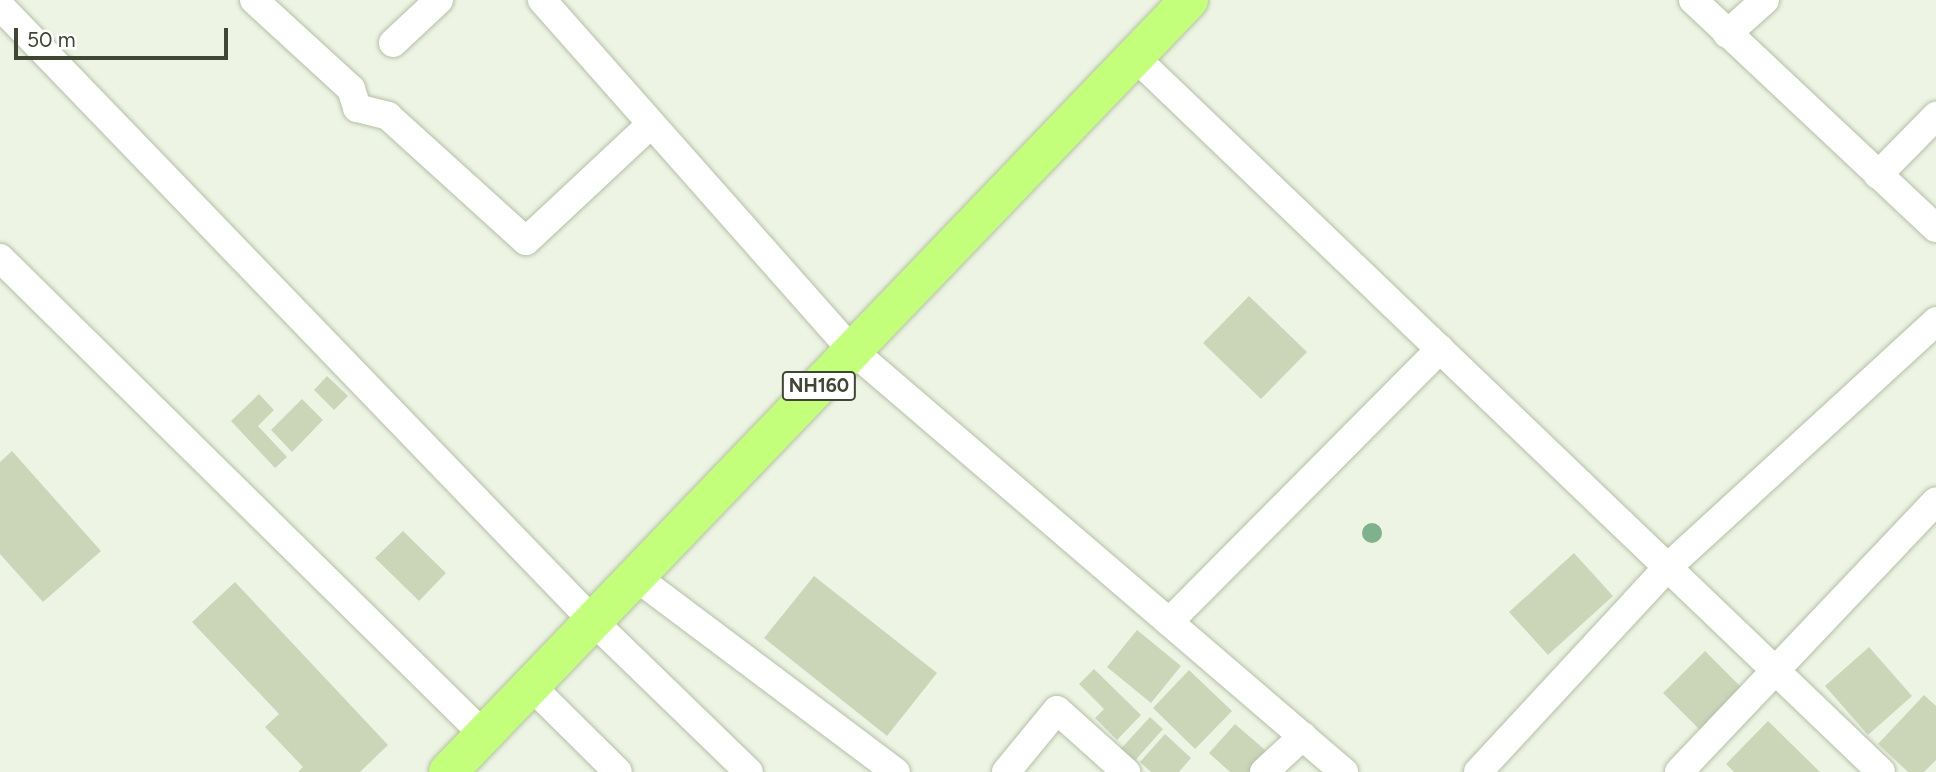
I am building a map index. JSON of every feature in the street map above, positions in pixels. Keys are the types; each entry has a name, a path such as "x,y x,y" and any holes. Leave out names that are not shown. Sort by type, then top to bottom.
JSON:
{"highway":[{"name":"NH160","path":"448,772 1135,57 1180,3"}],"street":[{"path":"254,0 351,89 357,107 387,116 526,241 651,124"},
{"path":"393,43 439,0"},
{"path":"542,0 853,351 1344,772"},
{"path":"1693,0 1936,228"},
{"path":"1727,34 1765,0"},
{"path":"0,6 593,621 749,772"},
{"path":"1135,57 1881,772"},
{"path":"1878,175 1936,116"},
{"path":"0,258 484,735"},
{"path":"1478,772 1668,567 1936,321"},
{"path":"1169,622 1440,349"},
{"path":"1679,772 1778,674 1936,501"},
{"path":"636,577 896,772"},
{"path":"531,686 618,772"},
{"path":"1006,772 1057,710 1126,772"},
{"path":"1264,772 1303,736"}],"building":[{"path":"1249,296 1307,352 1261,399 1203,343"},
{"path":"327,376 348,396 334,410 314,390"},
{"path":"259,394 274,410 258,426 287,457 275,468 231,421"},
{"path":"302,399 323,420 292,452 271,430"},
{"path":"12,451 101,551 43,602 0,554 0,462"},
{"path":"403,531 446,573 419,601 375,558"},
{"path":"1574,553 1613,596 1548,655 1509,612"},
{"path":"814,576 937,673 887,736 764,638"},
{"path":"235,582 388,745 360,772 298,772 303,767 265,727 279,714 192,622"},
{"path":"1137,630 1181,666 1151,703 1107,667"},
{"path":"1869,647 1912,696 1868,735 1825,686"},
{"path":"1705,651 1747,693 1704,734 1663,693"},
{"path":"1094,669 1141,715 1117,740 1095,718 1104,709 1079,684"},
{"path":"1189,670 1232,711 1195,749 1153,708"},
{"path":"1924,695 1936,706 1936,760 1924,772 1908,772 1878,744"},
{"path":"1150,717 1163,729 1131,765 1117,753"},
{"path":"1768,721 1820,772 1734,772 1726,764"},
{"path":"1235,724 1272,756 1257,772 1230,772 1209,753"},
{"path":"1165,734 1191,758 1179,772 1151,772 1140,762"}]}
